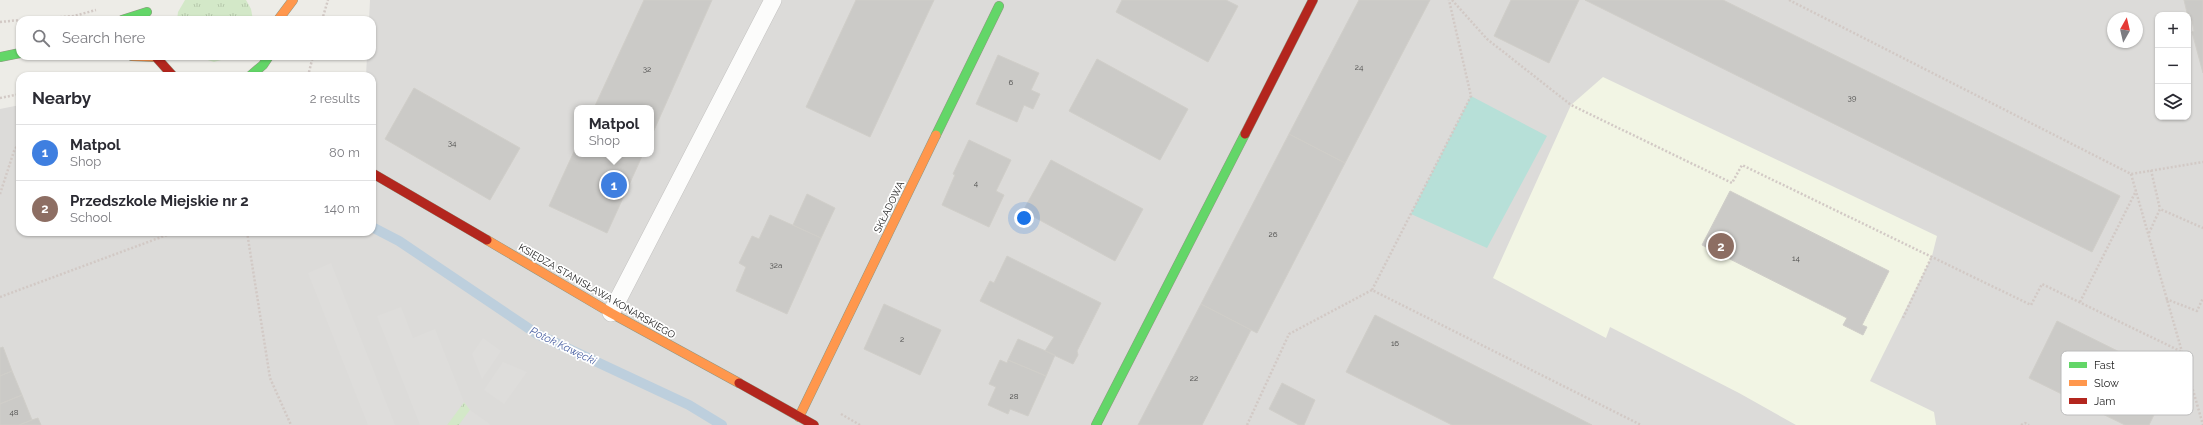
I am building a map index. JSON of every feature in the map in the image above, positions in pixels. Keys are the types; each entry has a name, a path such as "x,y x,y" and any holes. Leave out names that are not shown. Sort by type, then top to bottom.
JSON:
{"street":[{"path":"147,16 151,0"},
{"path":"281,16 293,0"},
{"path":"1096,425 1312,0"},
{"name":"SKŁADOWA","path":"800,417 998,6"},
{"path":"276,9 277,16"},
{"path":"0,57 16,54"},
{"path":"160,60 170,72"},
{"path":"255,72 263,65 266,60"},
{"name":"KSIĘDZA STANISŁAWA KONARSKIEGO","path":"376,175 611,313 814,425"}],"lane":[{"path":"611,313 773,0"}],"path":[{"path":"323,16 328,0"},
{"path":"1247,425 1289,334 1372,290 1471,96 1449,0"},
{"path":"1452,0 1487,39 1571,105 1732,183 1742,165 2031,305 2042,284 2180,351"},
{"path":"1788,0 2131,174 2203,162"},
{"path":"74,16 96,10 98,15"},
{"path":"0,22 16,20"},
{"path":"309,72 312,60"},
{"path":"0,98 16,95"},
{"path":"0,194 16,148"},
{"path":"2149,234 2160,209 2152,170"},
{"path":"2131,174 2182,351"},
{"path":"2080,302 2136,191"},
{"path":"2160,209 2203,228"},
{"path":"0,297 164,236"},
{"path":"248,236 270,378 291,425"},
{"path":"1903,318 1932,256"},
{"path":"1372,290 1641,425"},
{"path":"2166,299 2197,311 2203,298"},
{"path":"2193,390 2203,425"},
{"path":"2021,425 2025,423 2029,425"}],"shaded area":[{"path":"370,0 2203,0 2203,425 0,425 0,109 16,106 16,236 376,236 376,72 366,72 367,60 376,60 376,16 369,16"},
{"path":"1603,77 1937,236 1932,256 1870,381 1934,412 1936,425 1796,425 1739,393 1610,327 1606,338 1493,278 1571,105"},
{"path":"1471,96 1547,136 1487,248 1411,214"},
{"path":"331,263 395,425 368,425 308,273"},
{"path":"401,307 413,338 435,329 464,402 447,425 420,425 377,316"},
{"path":"483,338 501,351 482,379 472,354"},
{"path":"503,362 527,372 504,404 484,390"},
{"path":"470,410 490,424 459,425"}],"green space":[{"path":"185,0 246,0 251,9 252,16 178,16 178,12"},
{"path":"208,60 221,60 214,62"},
{"path":"464,402 470,410 459,425 447,425"}],"building":[{"path":"644,0 712,0 654,130 654,105 595,105"},
{"path":"856,0 934,0 870,137 806,107"},
{"path":"1122,0 1226,0 1238,6 1208,62 1116,12"},
{"path":"1359,0 1430,0 1345,163 1289,134"},
{"path":"1511,0 1579,0 1549,63 1494,36"},
{"path":"1585,0 1723,0 2120,196 2092,252"},
{"path":"2184,0 2203,0 2203,73 2192,32 2194,31 2191,20 2191,12 2187,12"},
{"path":"998,55 1039,73 1031,90 1040,94 1033,109 1024,105 1017,122 976,104"},
{"path":"1097,59 1188,109 1160,160 1069,111"},
{"path":"414,88 520,148 490,200 385,139"},
{"path":"1289,134 1345,163 1257,333 1201,304"},
{"path":"969,140 1011,160 996,191 1004,195 989,227 942,205 955,175 953,174"},
{"path":"574,152 574,157 642,157 607,233 549,206"},
{"path":"1051,160 1143,209 1115,261 1023,211"},
{"path":"1730,191 1889,271 1862,325 1867,327 1863,335 1843,325 1847,318 1702,245"},
{"path":"807,194 835,208 821,238 793,225"},
{"path":"770,215 821,238 787,314 736,291 746,267 739,263 752,236 759,239"},
{"path":"1007,256 1101,303 1077,351 1078,355 1073,364 1045,351 1054,337 980,301 990,281 994,283"},
{"path":"884,304 941,330 920,375 864,349"},
{"path":"1201,304 1251,330 1202,425 1138,425"},
{"path":"1375,315 1592,425 1452,425 1346,372"},
{"path":"2057,321 2118,351 2061,351 2061,394 2029,378"},
{"path":"1018,339 1055,355 1046,376 1008,360"},
{"path":"3,347 12,371 0,376 0,348"},
{"path":"1000,360 1007,363 1008,360 1046,376 1028,416 1010,409 1008,414 988,405 996,387 989,384"},
{"path":"12,371 22,395 0,404 0,376"},
{"path":"1282,383 1315,400 1304,425 1299,425 1269,409"},
{"path":"22,395 32,420 19,425 0,425 0,404"},
{"path":"2105,415 2154,415 2149,425 2125,425"},
{"path":"38,418 41,425 19,425 32,420"}],"waterway":[{"name":"Potok Kawęcki","path":"376,229 399,241 537,334 689,405 722,425"}],"traffic: fast":[{"path":"936,135 999,6"},
{"path":"134,16 147,12"},
{"path":"0,57 16,54"},
{"path":"255,72 266,60"},
{"path":"1096,425 1245,134"}],"traffic: slow":[{"path":"281,16 293,0"},
{"path":"799,417 936,135"},
{"path":"487,240 611,313 739,383"}],"traffic: jam":[{"path":"1245,134 1313,0"},
{"path":"159,60 169,72"},
{"path":"376,175 487,240"},
{"path":"739,383 814,425"}],"place":[{"name":"Matpol","path":"614,185"},
{"name":"Przedszkole Miejskie nr 2","path":"1721,246"}]}
